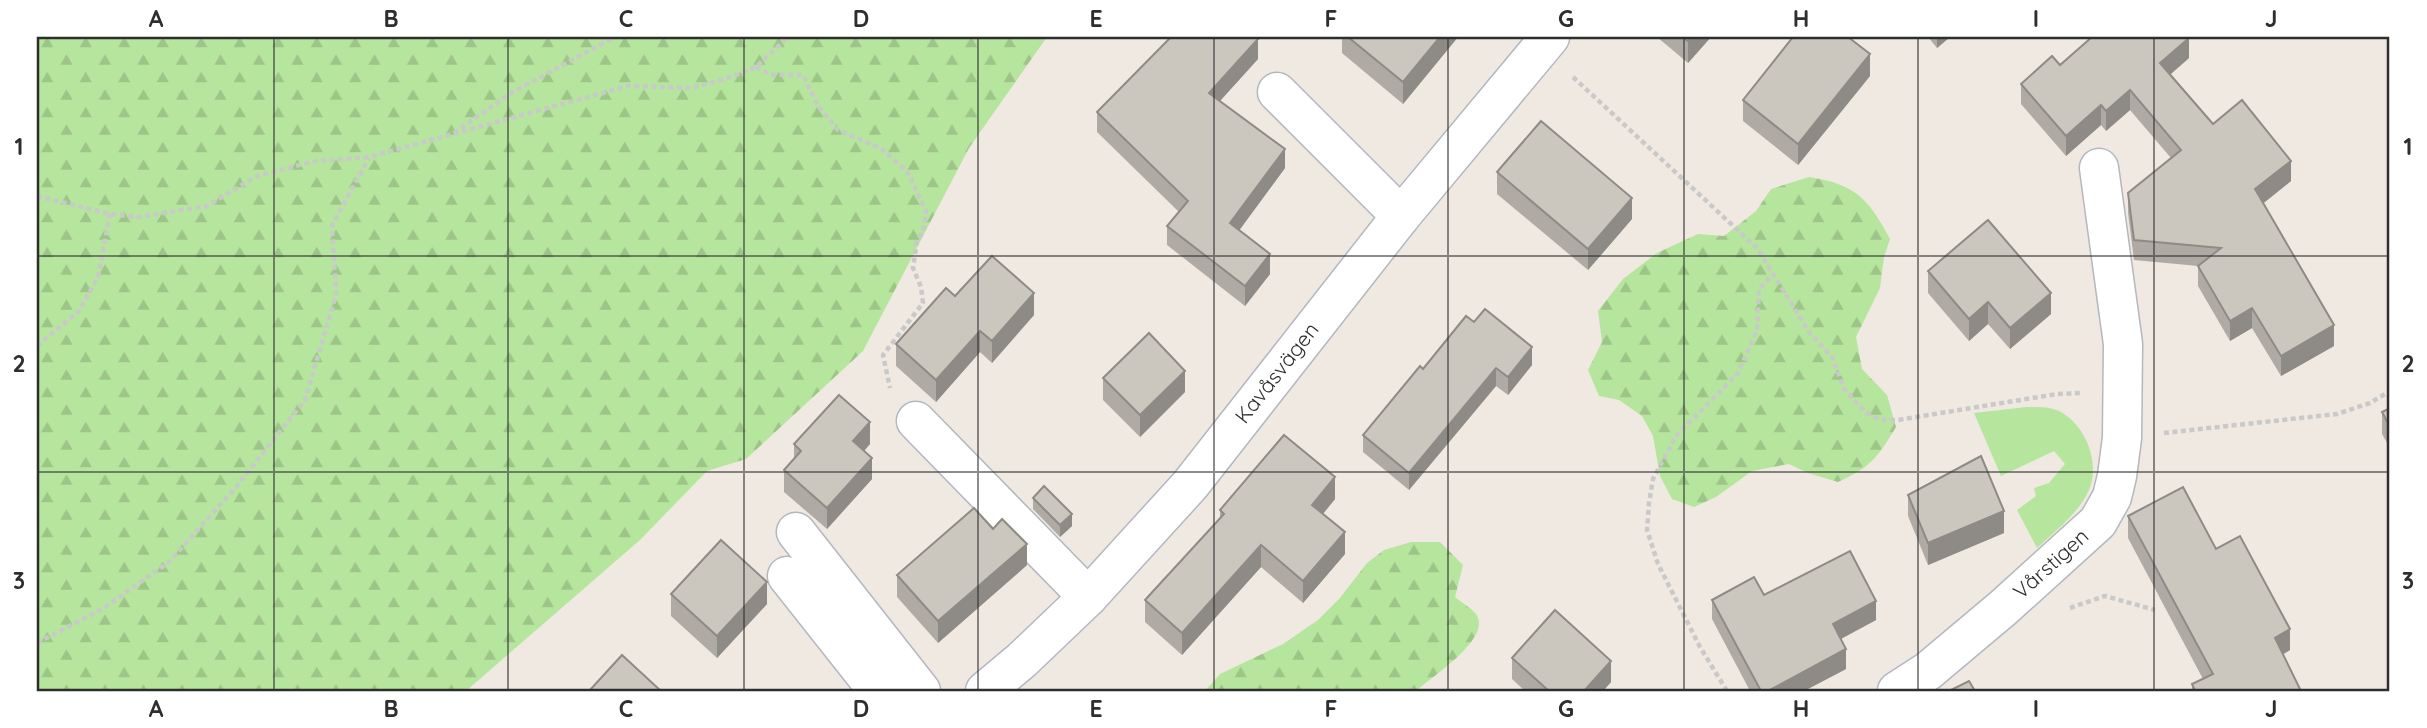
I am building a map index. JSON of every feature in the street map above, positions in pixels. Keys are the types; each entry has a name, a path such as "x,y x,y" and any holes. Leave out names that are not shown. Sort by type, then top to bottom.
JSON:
{"street":[{"name":"Kavåsvägen","path":"985,691 1088,597 1190,485 1401,216 1546,42"},
{"path":"1277,92 1401,216"},
{"name":"Vårstigen","path":"1897,691 1928,671 2003,608 2098,522 2112,497 2118,476 2122,438 2123,344 2099,168"},
{"path":"916,421 1088,597"},
{"path":"796,532 921,691"},
{"path":"787,576 878,691"}],"path":[{"path":"451,135 511,93 615,37"},
{"path":"37,196 110,214 139,217 207,206 257,176 315,161 369,157 628,86 691,88 725,79 756,67 788,37"},
{"path":"1546,42 1757,248 1809,332 1832,357 1844,389 1871,416 1898,420 2057,394 2122,390"},
{"path":"756,67 771,75 803,75 818,106 838,130 883,149 907,171 926,211 923,232 917,241 913,268 921,288 923,303 883,355 891,390 916,421"},
{"path":"37,643 104,608 169,562 236,487 305,400 336,295 332,225 369,157"},
{"path":"37,346 79,312 98,277 110,214"},
{"path":"1727,691 1700,647 1658,564 1647,530 1649,503 1653,479 1676,436 1738,373 1757,331 1759,289 1772,275"},
{"path":"2122,438 2337,414 2370,403 2390,391"},
{"path":"2070,607 2105,596 2155,610"}],"green space":[{"path":"37,37 1047,37 969,148 863,351 746,459 707,471 640,540 466,691 37,691"},
{"path":"1809,177 1838,184 1858,195 1875,213 1890,239 1884,257 1880,288 1856,337 1862,369 1887,395 1896,427 1873,460 1838,482 1789,464 1752,471 1716,497 1694,507 1672,499 1660,476 1653,436 1642,416 1619,400 1599,396 1588,370 1602,342 1598,311 1623,279 1657,253 1698,234 1724,236 1756,211 1771,189"},
{"path":"2026,407 2051,408 2069,418 2084,437 2092,460 2091,485 2081,504 2037,548 2017,510 2036,496 2034,488 2049,483 2065,464 2054,451 2001,476 1974,413"},
{"path":"1411,542 1440,542 1463,565 1455,597 1476,614 1479,624 1476,634 1458,656 1416,691 1205,691 1220,674 1283,644 1318,620 1339,599 1367,563 1384,550"}],"building":[{"path":"1171,37 1258,39 1209,93 1285,149 1230,223 1270,254 1245,286 1167,226 1188,201 1097,112"},
{"path":"1348,37 1440,37 1403,82"},
{"path":"1793,37 1848,37 1870,54 1798,144 1743,100"},
{"path":"2092,37 2187,37 2189,38 2160,63 2213,124 2242,100 2291,161 2255,189 2334,325 2281,356 2252,308 2230,321 2198,266 2221,248 2134,240 2128,193 2181,150 2130,90 2106,111 2101,105 2066,136 2021,84 2052,56 2060,65"},
{"path":"1541,121 1632,198 1588,249 1497,172"},
{"path":"1988,220 2051,293 2010,328 1988,302 1969,319 1928,271"},
{"path":"992,256 1034,293 992,341 980,331 936,380 896,344 946,288 955,296"},
{"path":"1485,309 1532,347 1508,377 1496,368 1409,473 1363,435 1420,366 1423,369 1466,316 1474,322"},
{"path":"1149,333 1185,371 1140,415 1103,378"},
{"path":"839,395 870,422 853,441 872,458 827,508 784,470 801,451 794,444"},
{"path":"2390,408 2390,427 2382,412"},
{"path":"1284,435 1335,477 1312,505 1345,532 1303,581 1261,545 1182,633 1145,600 1224,514 1220,510"},
{"path":"1981,456 2004,511 1928,543 1908,495"},
{"path":"1044,486 1072,514 1060,525 1033,498"},
{"path":"2183,487 2216,549 2240,536 2290,629 2275,638 2301,691 2195,691 2192,684 2213,674 2128,516"},
{"path":"974,508 993,529 1002,519 1027,544 938,621 897,575"},
{"path":"721,540 767,582 717,636 671,594"},
{"path":"1850,551 1876,601 1833,624 1846,649 1768,691 1761,691 1712,600 1754,577 1764,595"},
{"path":"1555,610 1611,661 1584,691 1549,691 1512,658"},
{"path":"622,655 661,691 589,691"},
{"path":"1969,681 1975,691 1949,691"}]}
